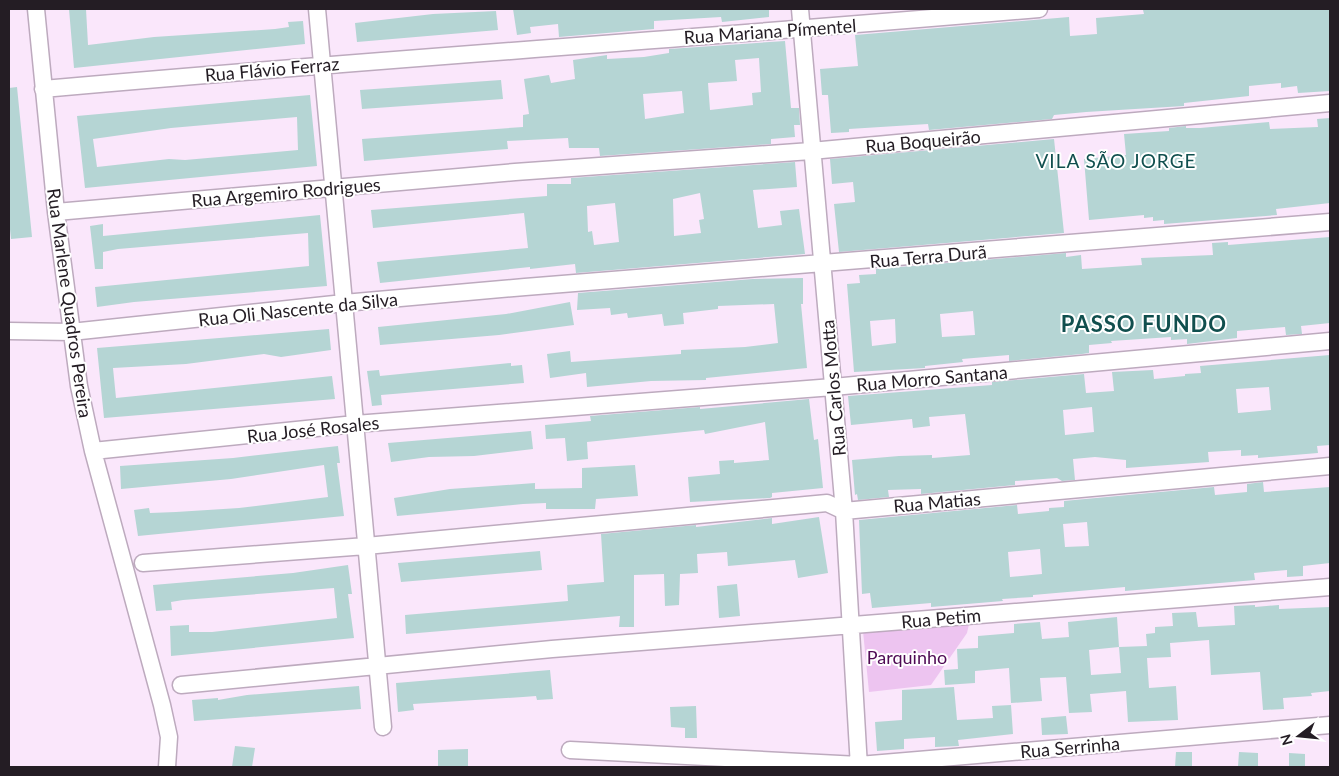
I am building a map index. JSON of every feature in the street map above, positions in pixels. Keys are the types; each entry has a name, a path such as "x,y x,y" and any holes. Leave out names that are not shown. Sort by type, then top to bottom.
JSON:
{"street":[{"name":"Rua Marlene Quadros Pereira","path":"36,9 56,212 79,386 93,451 162,705 169,737 167,767"},
{"path":"317,9 383,727"},
{"name":"Rua Carlos Motta","path":"800,9 844,511 859,766"},
{"name":"Rua Mariana Pímentel","path":"502,51 802,30 1039,9"},
{"name":"Rua Flávio Ferraz","path":"43,89 322,64 502,51"},
{"name":"Rua Boqueirão","path":"515,172 811,151 1330,103"},
{"name":"Rua Argemiro Rodrigues","path":"56,212 515,172"},
{"name":"Rua Terra Durã","path":"525,287 822,265 1330,222"},
{"name":"Rua Oli Nascente da Silva","path":"9,331 71,332 344,303 525,287"},
{"name":"Rua Morro Santana","path":"534,411 833,387 1330,341"},
{"name":"Rua José Rosales","path":"93,451 355,424 534,411"},
{"name":"Rua Matias","path":"143,563 366,546 827,503 844,511 1330,466"},
{"name":"Rua Petim","path":"181,686 552,649 1330,587"},
{"name":"Rua Serrinha","path":"570,750 859,766 1330,725"}],"green space":[{"name":"Parquinho","path":"970,620 967,633 931,685 869,692 863,631"}],"building":[{"path":"69,9 86,9 88,45 154,37 275,29 289,27 288,22 303,21 305,44 74,68"},
{"path":"513,9 769,9 769,17 722,22 721,17 654,21 654,29 559,37 558,24 530,27 531,33 517,35"},
{"path":"1330,9 1330,91 1298,93 1297,86 1281,88 1281,83 1249,86 1249,96 1184,103 1184,106 1054,115 1052,119 929,130 928,124 849,129 849,132 831,133 828,95 822,95 820,69 858,66 855,35 1069,17 1070,36 1097,34 1096,18 1144,14 1143,10"},
{"path":"496,11 498,30 357,42 355,23 433,14"},
{"path":"785,41 791,108 799,108 800,125 794,125 795,137 771,139 771,144 600,156 599,148 569,148 568,138 507,141 508,149 364,161 362,139 523,127 523,115 529,114 524,79 549,75 551,83 575,79 573,60 607,55 607,59 644,57 669,53 669,49","holes":["759,58 761,92 752,93 753,105 710,110 708,83 737,81 735,60","682,91 684,113 645,119 643,94"]},
{"path":"501,80 503,99 362,109 360,90"},
{"path":"17,87 32,237 11,239 9,220 9,88"},
{"path":"310,95 317,166 85,188 77,116","holes":["297,117 298,150 185,160 169,159 97,167 93,139 171,128"]},
{"path":"1330,118 1330,203 1276,209 1277,215 1164,224 1164,220 1153,221 1153,217 1144,218 1144,215 1089,220 1084,159 1126,155 1124,134 1169,131 1169,128 1186,126 1186,128 1200,128 1269,122 1270,129 1318,127 1317,119"},
{"path":"1054,139 1064,233 839,252 834,204 855,202 853,182 832,184 830,159"},
{"path":"795,162 797,187 753,190 758,228 782,225 780,211 799,209 805,254 576,273 575,264 530,269 530,267 380,283 377,262 528,248 524,213 373,228 371,210 547,196 547,184 571,184 571,178","holes":["700,193 704,219 699,220 701,233 674,236 673,199","615,203 619,242 594,245 592,231 588,232 587,206"]},
{"path":"320,215 327,286 134,302 97,307 95,287 309,266 308,233 118,249 103,252 103,269 95,269 90,226 103,224 103,236"},
{"path":"1330,237 1330,323 1301,326 1302,334 1286,335 1285,327 1237,331 1237,338 1187,344 1187,339 1171,340 1171,337 1111,341 1112,343 1089,345 1089,353 1082,354 1009,361 1009,355 962,359 963,362 925,366 925,368 854,372 847,284 860,283 859,275 876,274 876,269 1066,253 1066,257 1081,255 1082,269 1142,265 1141,258 1213,255 1212,243 1228,242 1228,245","holes":["973,311 975,335 942,337 940,314","895,319 896,343 872,346 870,321"]},
{"path":"803,278 803,304 801,304 807,368 706,378 706,380 651,381 587,387 586,373 550,378 547,354 570,351 571,362 681,354 681,350 745,347 778,343 774,304 718,306 718,309 683,313 684,324 664,326 662,314 628,318 627,313 611,315 610,308 577,310 578,293 753,279"},
{"path":"570,302 574,325 499,335 380,345 378,327 506,314"},
{"path":"329,329 331,350 281,357 264,354 186,364 113,368 116,398 332,376 335,399 104,418 97,348"},
{"path":"1330,355 1330,445 1317,446 1318,453 1258,458 1258,455 1241,456 1241,450 1208,452 1209,462 1126,468 1126,460 1095,457 1073,459 1075,480 1062,481 1057,478 1015,481 1015,485 921,494 921,489 888,490 889,497 858,500 857,494 855,495 852,460 899,456 932,455 932,458 970,455 965,414 929,417 930,426 913,428 912,419 851,425 848,396 992,385 992,382 1084,374 1086,393 1114,391 1112,372 1153,370 1154,379 1201,373 1200,366","holes":["1269,387 1271,410 1238,413 1236,389","1092,407 1094,432 1065,435 1063,410"]},
{"path":"511,363 511,366 522,365 524,383 381,395 382,405 372,406 367,371 379,370 380,376"},
{"path":"809,399 814,440 818,439 823,488 772,493 770,498 690,502 688,477 720,474 719,461 734,460 734,463 769,460 765,422 705,434 704,430 587,442 588,459 567,461 565,438 546,439 545,425 591,421 590,416 700,407 700,409"},
{"path":"531,431 533,449 474,456 429,457 391,462 388,443"},
{"path":"338,446 340,463 337,463 344,516 138,536 134,510 149,508 150,513 239,508 328,497 324,465 231,479 121,489 120,466 233,458"},
{"path":"635,465 638,496 596,499 595,509 546,509 546,503 397,516 394,498 450,489 535,483 535,489 582,488 582,468"},
{"path":"1263,482 1264,492 1330,487 1330,563 1303,566 1303,576 1287,577 1287,570 1254,573 1255,580 1125,591 1125,587 931,607 931,603 872,608 870,593 862,594 859,520 1017,505 1018,514 1049,511 1049,508 1064,507 1064,501 1214,487 1215,495 1247,492 1247,484","holes":["1087,522 1089,546 1065,547 1063,524","1040,549 1042,574 1010,577 1008,552"]},
{"path":"819,517 828,573 798,578 795,560 728,566 727,552 697,554 698,573 680,574 679,605 665,606 664,574 634,575 634,627 619,627 620,616 406,634 405,615 568,601 567,585 604,582 601,534 696,525 696,527 772,518 772,524"},
{"path":"540,551 542,570 401,582 398,563"},
{"path":"348,565 352,594 348,594 354,638 171,656 170,626 189,625 189,632 212,632 337,618 334,588 183,600 171,602 172,610 156,611 153,585 293,573"},
{"path":"737,584 740,616 719,618 717,586"},
{"path":"1279,605 1279,609 1330,607 1330,691 1311,693 1312,696 1283,698 1284,709 1263,710 1260,672 1211,675 1209,640 1170,643 1171,657 1147,658 1149,688 1176,686 1178,720 1128,722 1126,691 1090,694 1092,712 1069,713 1066,677 1040,678 1042,701 1011,703 1009,668 975,671 975,683 945,685 944,670 958,669 957,649 978,648 978,636 1014,633 1014,624 1040,622 1042,639 1069,637 1068,622 1117,617 1119,647 1147,646 1146,634 1155,633 1155,627 1173,626 1172,613 1196,612 1198,627 1235,625 1234,606","holes":["1119,647 1121,673 1091,675 1089,650"]},
{"path":"550,670 553,699 537,700 536,696 413,704 414,710 398,712 396,683"},
{"path":"359,686 361,709 194,721 192,700 218,698 218,700 247,695"},
{"path":"954,687 957,720 993,718 992,706 1011,705 1013,734 958,740 959,746 935,747 935,737 904,739 904,749 877,751 875,722 902,720 902,690"},
{"path":"696,706 697,738 685,738 685,728 671,727 670,707"},
{"path":"1066,716 1068,734 1042,735 1041,718"},
{"path":"235,746 255,748 252,767 232,767"},
{"path":"468,749 468,767 438,767 438,750"},
{"path":"1176,752 1192,752 1192,767 1175,767"},
{"path":"1239,752 1258,753 1258,767 1238,767"},
{"path":"1289,753 1305,754 1305,767 1289,767"}],"district":[{"name":"VILA SÃO JORGE","path":"1116,160"},
{"name":"PASSO FUNDO","path":"1144,323"}]}
